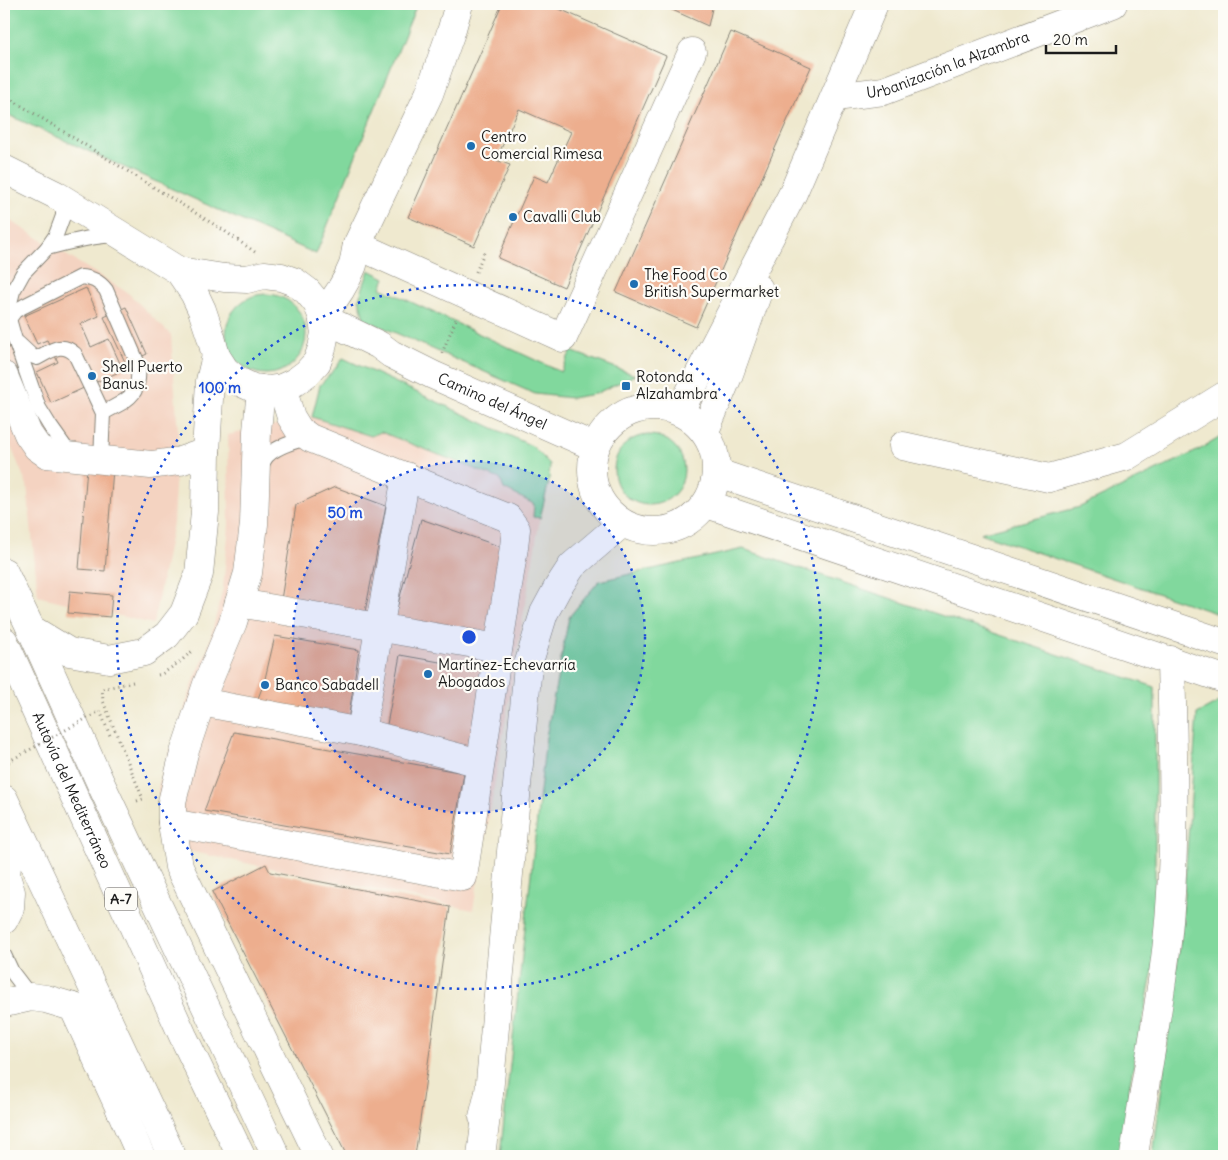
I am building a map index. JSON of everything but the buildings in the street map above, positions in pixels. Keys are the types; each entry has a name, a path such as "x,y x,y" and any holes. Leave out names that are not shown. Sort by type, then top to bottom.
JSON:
{"main road":[{"path":"321,312 333,303 351,257 428,94 451,32 459,4"},
{"name":"Urbanización la Alzambra","path":"792,193 874,4"},
{"name":"Urbanización la Alzambra","path":"835,97 884,91 1113,4"},
{"path":"351,257 563,338 692,52"},
{"path":"4,169 56,195 179,271 224,278 247,279 264,275 280,277 295,282 307,291 321,312 325,333 322,348 316,362 307,373 295,382 271,388 253,388 238,381 225,370 213,346 202,310 194,293 179,271"},
{"path":"680,411 792,193"},
{"path":"705,431 729,374 792,193"},
{"path":"31,628 69,652 109,659 144,652 167,635 184,613 199,574 205,512 206,452 213,346 212,319 220,302 232,288 247,279"},
{"name":"Camino del Ángel","path":"321,312 379,345 390,354 595,447"},
{"name":"Camino del Ángel","path":"316,362 334,348 345,346 390,354"},
{"path":"4,376 28,434 37,447 47,454 151,465 180,460 206,452"},
{"path":"172,823 463,877 516,529 508,518 310,438 300,430 271,388"},
{"path":"271,388 257,431 253,534 248,573 233,622 206,684 184,753 172,802 172,823 179,868 319,1156"},
{"path":"903,446 1049,478 1128,456 1224,396"},
{"path":"660,406 680,411 693,419 705,431 717,458 718,474 714,490 707,504 690,522 643,532 621,524 608,512 598,498 592,482 591,464 595,447 605,429 621,416 660,406"},
{"path":"718,474 1224,643"},
{"path":"361,732 406,476"},
{"path":"707,504 1224,678"},
{"path":"481,1156 489,1094 528,665 544,613 562,581 572,566 621,524"},
{"path":"4,572 105,793 276,1156"},
{"path":"239,603 498,648"},
{"name":"Autovía del Mediterráneo","path":"4,641 183,1036 241,1156"},
{"path":"1134,1156 1167,942 1172,879 1174,797 1171,660"},
{"path":"199,708 361,732 480,763"},
{"path":"4,920 10,908 11,892 6,876 8,808"},
{"path":"8,808 172,1156"},
{"path":"4,1003 31,997 46,999 72,1007 112,1029"},
{"path":"72,1007 141,1156"},
{"path":"112,1029 120,1109"},
{"path":"474,1156 489,1094"}],"lane":[{"path":"56,195 63,207 63,216 56,235 47,248 22,273 13,291 9,307 9,319 39,408 72,458"},
{"path":"47,248 89,238 122,235"},
{"path":"9,319 15,311 81,278 96,280 101,284 106,290 138,364 139,376 136,388 130,398 103,413"},
{"path":"15,340 32,356 37,358 60,347 71,350 75,354 103,413 100,460"},
{"path":"256,476 267,456 282,446 310,438"},
{"path":"199,708 276,729"},
{"path":"4,954 12,972 31,997"}],"path":[{"path":"4,95 256,252 280,277"},
{"path":"155,676 162,674 182,661 193,650"},
{"path":"136,801 143,799 103,701 102,689 140,681"},
{"path":"4,764 100,711 111,738"}],"shaded area":[{"path":"4,217 128,293 171,335 178,433 173,523 153,624 38,596 27,485 4,430"},
{"path":"312,417 371,436 381,432 500,479 504,489 534,504 533,517 540,518 473,910 164,846 158,787 195,678 207,652 223,588 229,525 228,435"}],"green space":[{"path":"4,4 417,4 316,254 4,113"},
{"path":"369,270 385,278 381,288 561,372 571,351 635,375 595,394 571,398 535,394 364,319 359,299"},
{"path":"266,294 281,297 294,306 303,319 306,334 303,349 294,362 281,371 266,374 251,371 238,362 229,349 226,334 229,319 238,306 251,297"},
{"path":"343,358 532,446 550,464 549,481 540,518 533,517 534,504 504,489 500,479 381,432 371,436 312,417 320,385"},
{"path":"656,435 669,441 678,450 682,456 684,470 682,484 674,495 663,503 642,505 635,503 624,495 616,484 614,463 616,456 624,445 635,437"},
{"path":"1224,435 1224,616 980,533 1080,507 1199,450"},
{"path":"743,549 1155,687 1155,960 1130,1083 1121,1156 500,1156 546,737 569,617 599,581"},
{"path":"1221,701 1224,702 1224,1156 1153,1156 1181,934 1197,714"}],"place":[{"name":"Centro Comercial Rimesa","path":"471,146"},
{"name":"Cavalli Club","path":"513,217"},
{"name":"The Food Co British Supermarket","path":"634,284"},
{"name":"Shell Puerto Banus.","path":"92,376"},
{"name":"Rotonda Alzahambra","path":"626,386"},
{"name":"Martínez-Echevarría Abogados","path":"428,674"},
{"name":"Banco Sabadell","path":"265,685"}]}
